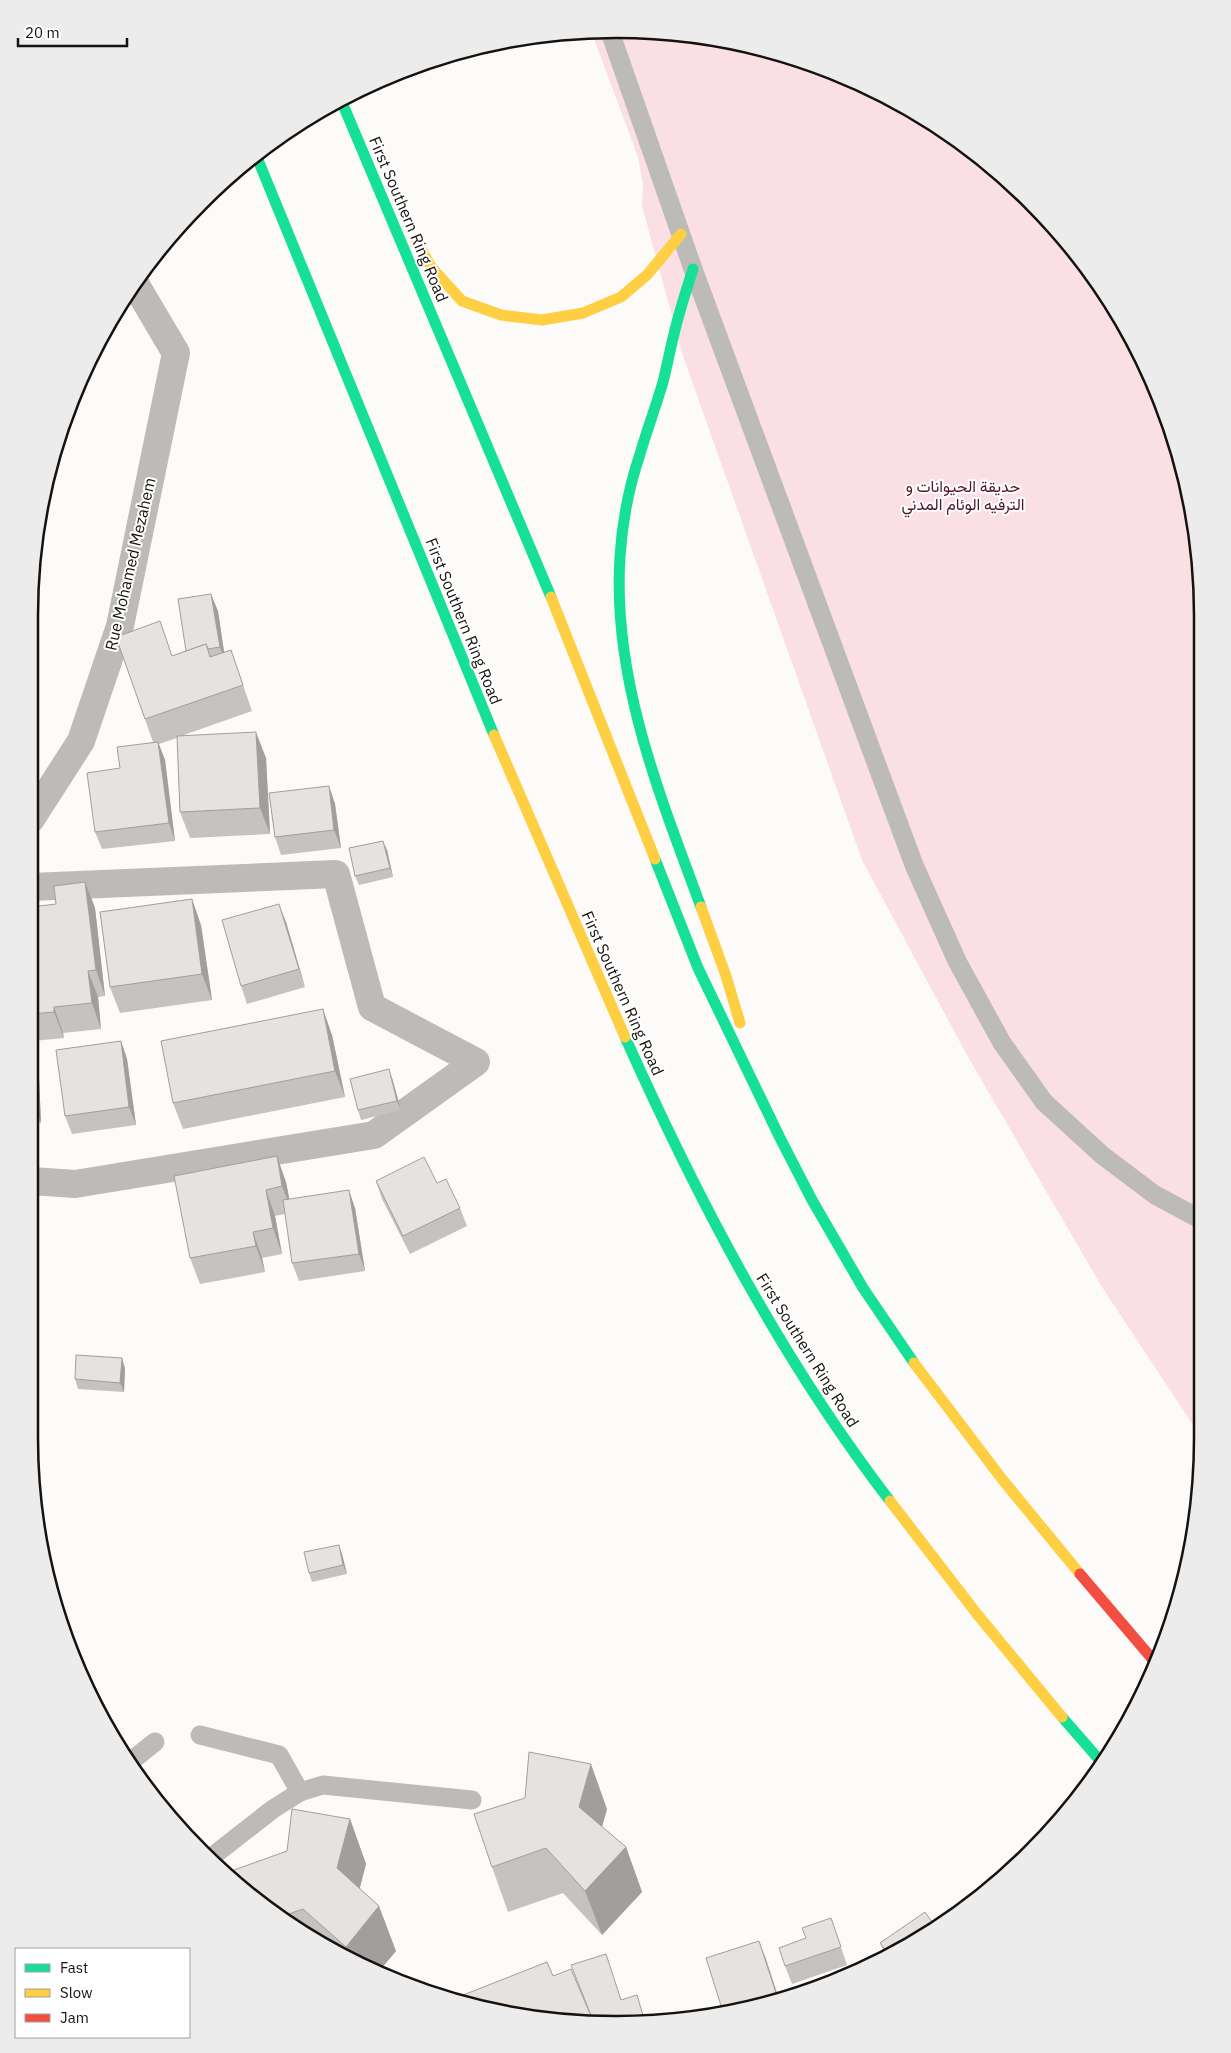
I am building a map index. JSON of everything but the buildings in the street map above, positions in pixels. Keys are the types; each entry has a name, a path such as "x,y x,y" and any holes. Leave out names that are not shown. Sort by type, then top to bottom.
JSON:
{"highway":[{"name":"First Southern Ring Road","path":"344,106 444,339 547,586 698,968 780,1138 821,1216 892,1331 1002,1479 1151,1657"},
{"path":"353,128 432,268 462,301 501,315 542,320 583,313 621,297 647,275 681,234"},
{"name":"First Southern Ring Road","path":"259,161 498,746 628,1046 697,1190 767,1318 815,1397 839,1432 946,1575 1097,1757"},
{"path":"693,269 674,332 663,382 639,456 628,499 620,556 619,592 627,669 644,744 663,803 726,976 756,1085"}],"street":[{"name":"Rue Mohamed Mezahem","path":"38,808 81,740 120,626 176,353 138,289"},
{"path":"38,887 336,874 372,1007 476,1062 374,1135 75,1184 38,1181"}],"lane":[{"path":"612,38 693,269 914,865 957,961 1002,1043 1044,1102 1102,1155 1148,1189 1194,1216"},
{"path":"200,1735 279,1755 300,1792"},
{"path":"135,1758 155,1742"},
{"path":"216,1854 272,1809 300,1792 322,1786 472,1800"}],"green space":[{"name":"حديقة الحيوانات و الترفيه الوئام المدني","path":"594,39 653,39 691,42 765,57 837,81 871,97 937,135 997,181 1024,207 1050,234 1096,294 1134,360 1150,394 1174,466 1182,503 1189,540 1194,616 1194,1426 1102,1287 968,1057 862,860 683,356 642,206 643,184 638,157"}],"traffic: fast":[{"path":"344,106 551,597"},
{"path":"259,161 494,735"},
{"path":"693,269 678,318 663,382 629,492 621,544 620,603 624,648 631,692 642,736 655,780 701,907"},
{"path":"655,859 698,968 780,1138 812,1200 863,1288 914,1363"},
{"path":"625,1037 682,1158 744,1277 813,1392 850,1447 890,1501"},
{"path":"1062,1717 1097,1757"}],"traffic: slow":[{"path":"416,241 432,268 462,301 501,315 542,320 583,313 621,297 647,275 681,234"},
{"path":"551,597 655,859"},
{"path":"494,735 625,1037"},
{"path":"701,907 726,976 740,1023"},
{"path":"914,1363 1002,1479 1080,1574"},
{"path":"890,1501 977,1614 1062,1717"}],"traffic: jam":[{"path":"1080,1574 1151,1657"}]}
